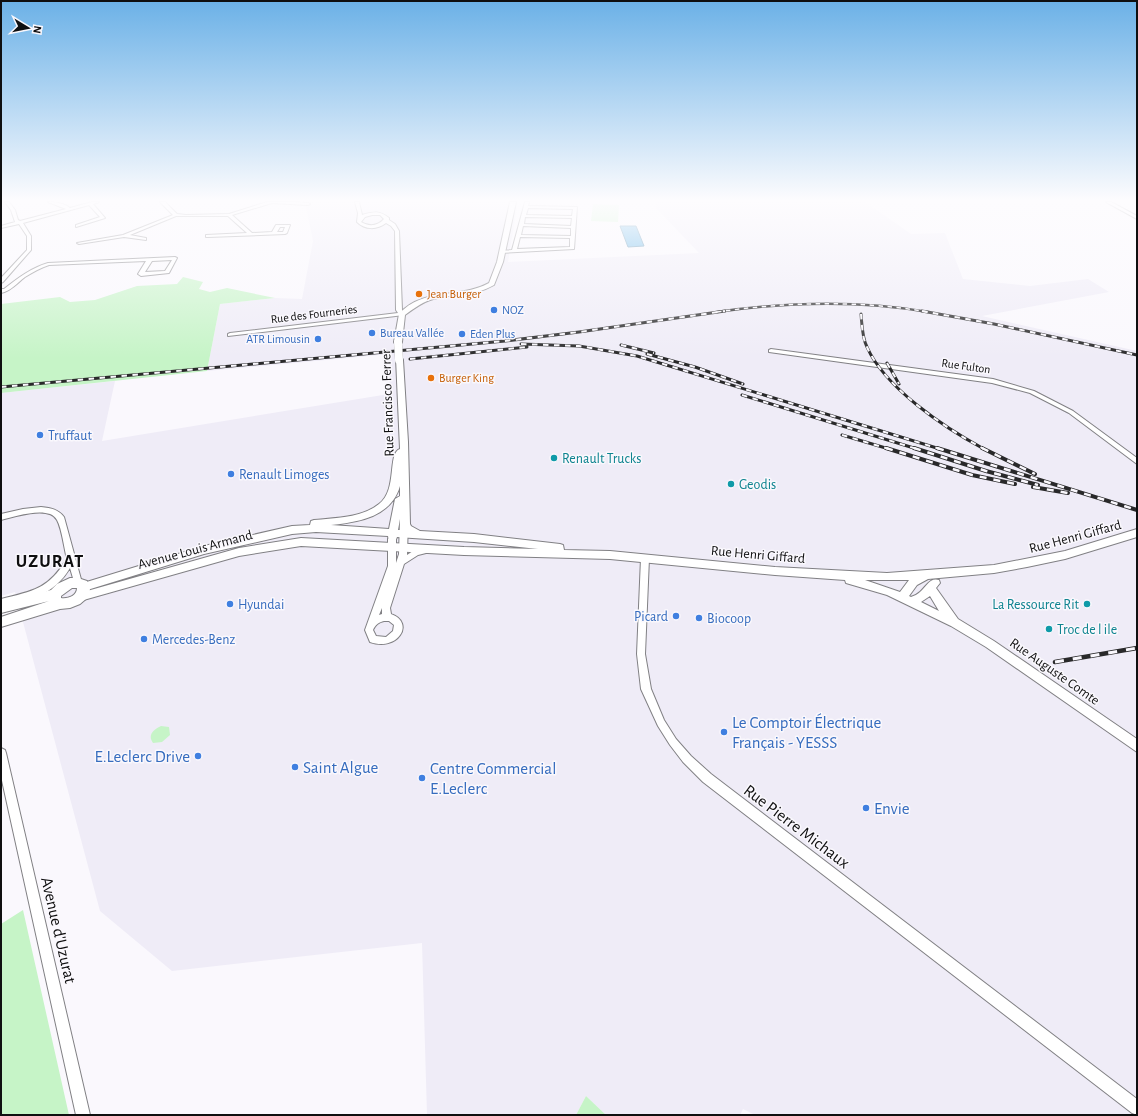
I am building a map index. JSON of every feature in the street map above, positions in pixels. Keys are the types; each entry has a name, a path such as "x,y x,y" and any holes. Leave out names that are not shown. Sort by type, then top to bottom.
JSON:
{"main road":[{"path":"1,617 58,595 70,583 80,589 66,604 58,595"},
{"path":"1,617 14,605 58,595"}],"street":[{"path":"1,281 25,254"},
{"path":"398,254 399,310 402,314 414,305 427,299 469,294 484,289 494,281 501,254"},
{"path":"1,291 6,290 37,268 48,264 150,259 176,258 167,272 141,274 150,259"},
{"path":"107,266 111,261"},
{"path":"66,268 70,263"},
{"name":"Rue des Fourneries","path":"230,335 402,314"},
{"name":"Rue Francisco Ferrer","path":"402,314 398,342 404,442 403,492"},
{"name":"Rue Fulton","path":"771,351 994,381 1032,392 1070,412 1137,462"},
{"path":"292,530 310,525 362,516 382,508 390,500 395,488 396,464 404,442"},
{"path":"387,617 386,608 404,548 403,492"},
{"path":"372,624 378,618 387,617 395,620 398,625 396,634 389,640 381,641 373,639 369,630 392,566 392,540 398,504 403,492"},
{"path":"1,517 36,510 54,512 60,517 71,560 77,571 80,589"},
{"path":"404,519 408,529 422,535"},
{"name":"Avenue Louis Armand","path":"80,589 204,550 292,530 316,528 392,540"},
{"name":"Rue Henri Giffard","path":"610,556 535,545 436,536 404,534 392,540 404,548 610,556 832,575 904,576 936,575 994,569 1038,561 1065,555 1137,533"},
{"name":"Rue Henri Giffard","path":"404,548 436,536"},
{"name":"Avenue Louis Armand","path":"80,589 239,552 301,542 392,540"},
{"path":"401,562 416,553 434,549"},
{"name":"Rue Pierre Michaux","path":"645,558 641,654 646,689 660,723 687,759 707,778 1137,1108"},
{"path":"58,595 71,560"},
{"path":"1,602 30,595 50,586 62,575 71,560"},
{"name":"Rue Auguste Comte","path":"832,575 874,587 908,600 955,623 990,644 1137,746"},
{"path":"936,575 931,588 923,596 908,600 907,588 912,583 919,578 936,575"},
{"path":"931,588 938,601 955,623"},
{"name":"Avenue d'Uzurat","path":"1,753 83,1115"}],"shaded area":[{"path":"311,254 509,254 508,262 676,254 953,254 963,279 1030,286 1088,279 1109,292 982,316 1137,351 1137,1115 755,1115 743,1109 740,1115 606,1115 586,1096 576,1115 427,1115 422,943 172,971 100,911 15,592 1,596 1,393 115,381 102,441 389,394 390,354 207,371 220,304 275,298 302,299"}],"green space":[{"path":"183,277 203,282 199,289 210,292 227,288 275,298 220,304 207,371 1,393 1,304 60,297 70,302 95,300 137,286 177,284"},
{"path":"161,726 169,727 170,735 162,742 153,743 151,740 151,735"},
{"path":"23,910 69,1115 1,1115 1,924"},
{"path":"586,1096 606,1115 576,1115"}],"railway":[{"path":"722,311 796,304 849,304 902,308 925,312"},
{"path":"1,387 505,341 722,311"},
{"path":"717,312 722,311"},
{"path":"925,312 994,324 1137,355"},
{"path":"861,314 862,331 865,343 887,377 918,406 952,430 984,449"},
{"path":"521,344 579,346 637,356 940,449"},
{"path":"621,345 654,353"},
{"path":"410,359 527,347"},
{"path":"647,354 695,367 743,384"},
{"path":"887,363 899,384"},
{"path":"742,395 917,449"},
{"path":"842,435 889,449"},
{"path":"886,448 972,475 1015,484"},
{"path":"914,448 986,471 1038,485"},
{"path":"937,448 1137,510"},
{"path":"984,449 1035,474"},
{"path":"1033,487 1068,493"},
{"path":"1055,662 1137,648"}],"place":[{"name":"Jean Burger","path":"419,294"},
{"name":"NOZ","path":"494,310"},
{"name":"Bureau Vallée","path":"372,333"},
{"name":"Eden Plus","path":"462,334"},
{"name":"ATR Limousin","path":"318,339"},
{"name":"Burger King","path":"431,378"},
{"name":"Truffaut","path":"40,435"},
{"name":"Renault Trucks","path":"554,458"},
{"name":"Renault Limoges","path":"231,474"},
{"name":"Geodis","path":"731,484"},
{"name":"Hyundai","path":"230,604"},
{"name":"La Ressource Rit","path":"1087,604"},
{"name":"Picard","path":"676,616"},
{"name":"Biocoop","path":"699,618"},
{"name":"Troc de l ile","path":"1049,629"},
{"name":"Mercedes-Benz","path":"144,639"},
{"name":"Le Comptoir Électrique Français - YESSS","path":"724,732"},
{"name":"E.Leclerc Drive","path":"198,756"},
{"name":"Saint Algue","path":"295,767"},
{"name":"Centre Commercial E.Leclerc","path":"422,778"},
{"name":"Envie","path":"866,808"}],"district":[{"name":"UZURAT","path":"50,561"}]}
